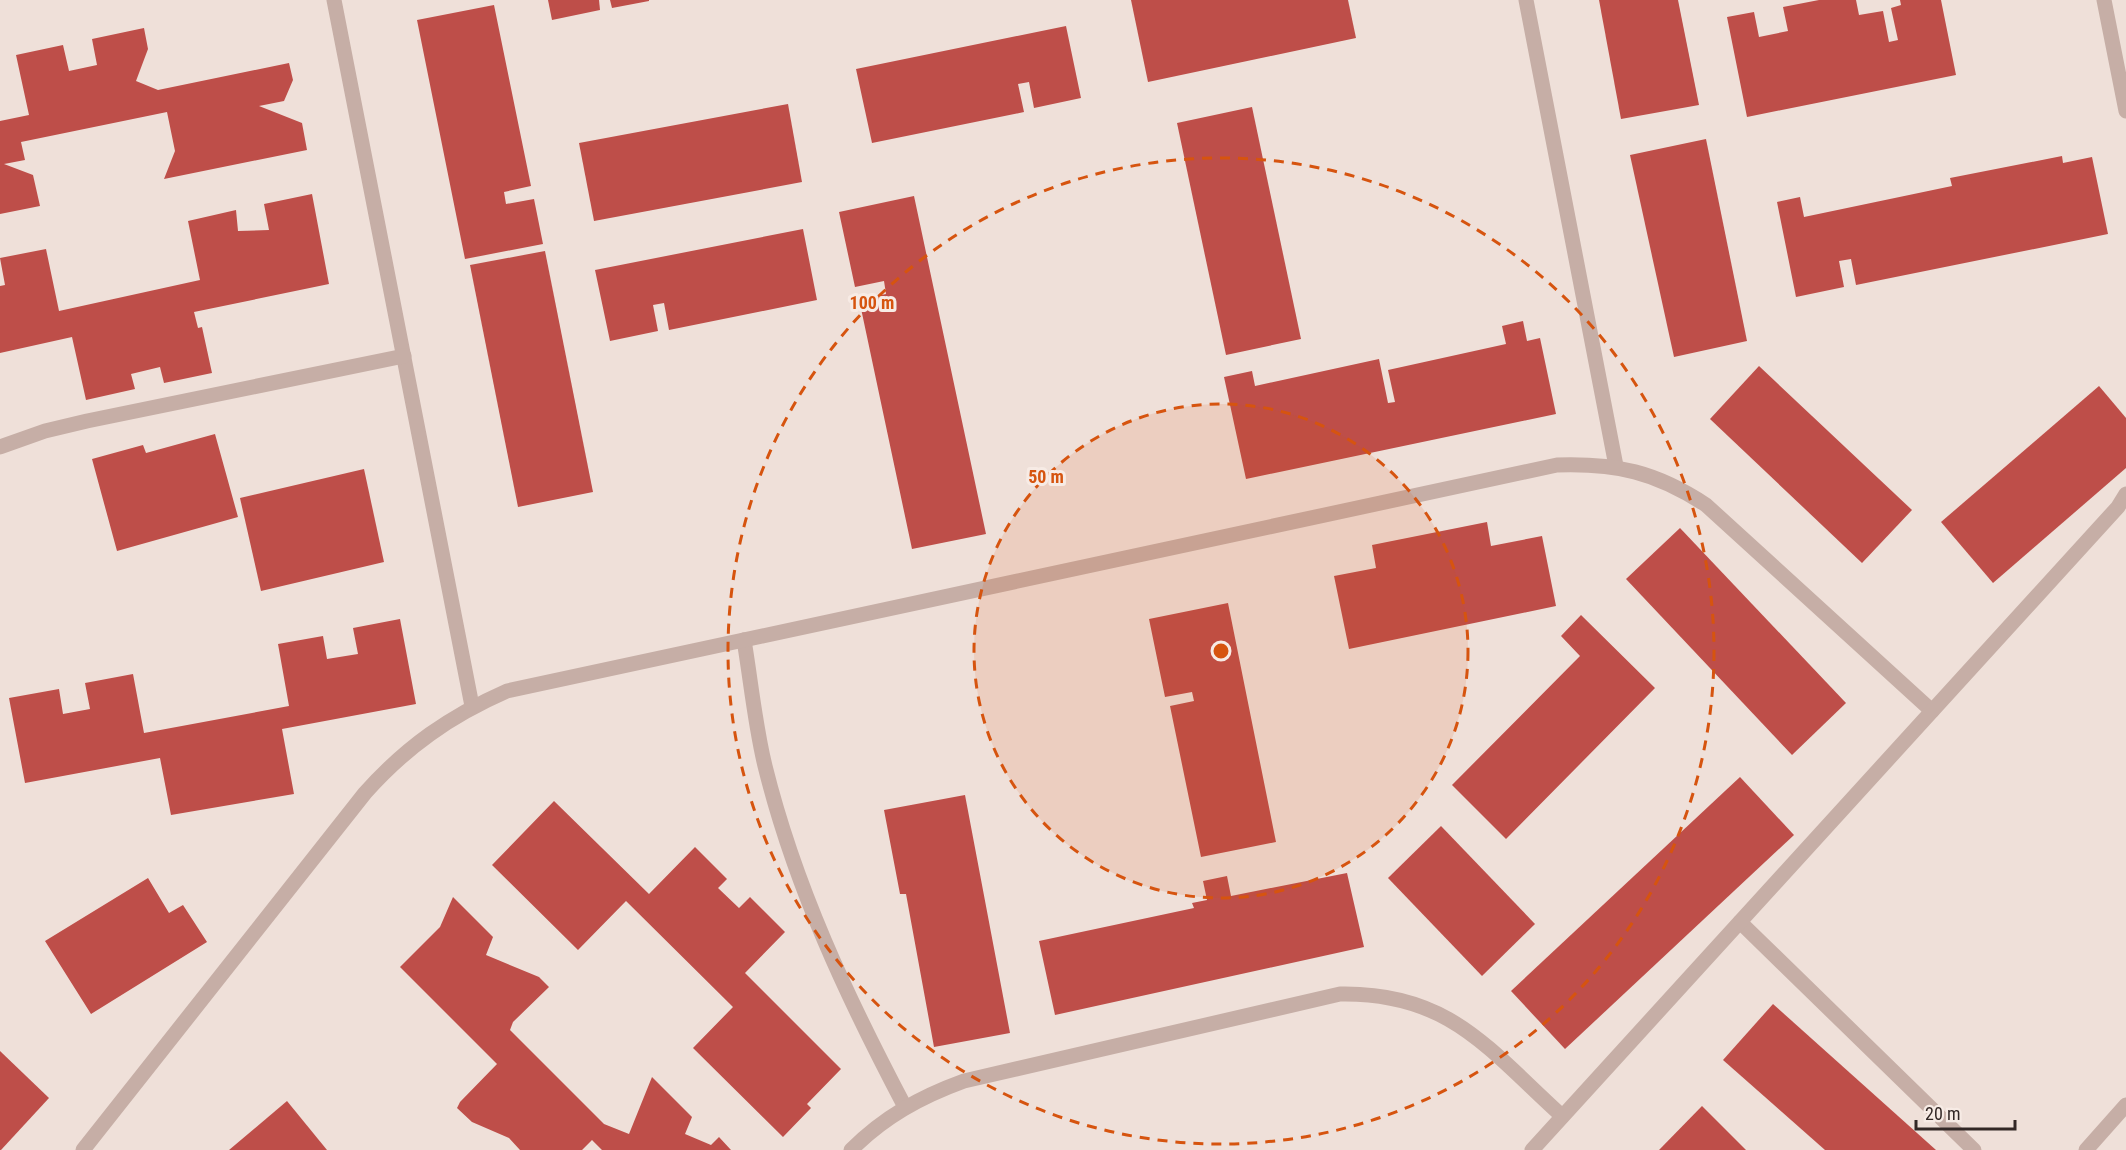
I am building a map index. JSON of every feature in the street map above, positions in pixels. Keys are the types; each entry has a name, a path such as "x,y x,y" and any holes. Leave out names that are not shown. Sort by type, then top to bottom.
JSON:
{"street":[{"path":"334,0 472,706"},
{"path":"1526,0 1616,466"},
{"path":"2104,0 2126,111"},
{"path":"0,447 45,431 87,421 404,356"},
{"path":"83,1150 365,793 412,745 472,706 507,691 1557,465 1616,466 1668,483 1706,505 1932,711"},
{"path":"1532,1150 1932,711 2122,511 2126,494"},
{"path":"744,640 765,765 808,903 850,1003 905,1107"},
{"path":"1740,922 1974,1150"},
{"path":"851,1150 883,1120 905,1107 964,1081 1340,994 1368,993 1419,1004 1463,1026 1562,1116"},
{"path":"2086,1150 2126,1105"}],"building":[{"path":"548,0 599,0 600,10 552,20"},
{"path":"610,0 649,0 649,1 612,8"},
{"path":"1131,0 1348,0 1356,38 1148,82"},
{"path":"1599,0 1678,0 1699,105 1621,119"},
{"path":"1819,0 1856,0 1859,15 1883,11 1889,42 1898,40 1891,8 1901,5 1900,0 1941,0 1956,75 1747,117 1727,17 1754,12 1759,37 1788,31 1783,7"},
{"path":"494,5 531,186 504,192 506,204 534,199 543,244 465,259 417,20"},
{"path":"1066,26 1081,98 1034,108 1029,82 1018,84 1024,112 872,143 856,69"},
{"path":"144,28 148,49 136,81 158,90 289,63 293,80 284,101 259,106 302,123 307,150 164,179 175,151 167,112 21,142 25,160 4,164 33,175 40,206 0,214 0,121 29,115 16,55 63,45 69,71 97,65 92,39"},
{"path":"788,104 802,182 594,221 579,143"},
{"path":"1252,107 1301,339 1226,355 1177,123"},
{"path":"1706,139 1747,341 1674,357 1630,155"},
{"path":"2062,156 2063,163 2092,157 2108,234 1856,285 1851,259 1839,261 1844,287 1796,297 1777,202 1800,197 1804,217 1952,186 1950,178"},
{"path":"312,194 329,284 194,312 198,328 202,327 212,373 164,383 160,367 131,374 135,389 86,400 72,337 0,353 0,286 5,285 0,258 46,249 59,311 200,280 188,221 236,210 238,231 269,230 264,204"},
{"path":"914,196 986,534 912,549 859,299 886,294 884,281 855,287 839,212"},
{"path":"803,229 817,300 669,330 664,303 653,305 658,331 610,341 595,270"},
{"path":"545,251 593,492 518,507 470,265"},
{"path":"1523,321 1527,341 1540,338 1556,414 1246,479 1224,377 1252,371 1255,386 1379,359 1388,403 1395,402 1388,370 1506,344 1502,326"},
{"path":"1759,366 1912,510 1862,563 1710,419"},
{"path":"2099,386 2126,418 2126,468 1993,583 1941,522"},
{"path":"215,434 238,517 117,551 92,459 143,445 146,453"},
{"path":"364,469 384,562 261,591 240,498"},
{"path":"1487,522 1491,546 1542,536 1556,606 1349,649 1334,576 1376,568 1372,545"},
{"path":"1680,528 1846,703 1792,755 1626,579"},
{"path":"1228,603 1276,842 1201,857 1170,706 1194,701 1192,692 1165,697 1149,619"},
{"path":"1581,615 1655,688 1506,839 1452,785 1580,656 1561,636"},
{"path":"400,619 416,704 282,729 294,794 171,815 160,758 25,783 9,698 59,689 63,714 90,709 85,683 133,674 144,733 289,706 278,644 323,636 327,659 358,654 353,628"},
{"path":"1740,777 1794,835 1565,1049 1511,991"},
{"path":"965,795 1010,1033 934,1047 906,894 900,894 884,810"},
{"path":"554,801 649,894 695,847 727,879 718,888 739,908 750,897 785,932 745,973 841,1069 807,1104 811,1108 783,1137 693,1048 733,1007 626,901 578,950 492,865"},
{"path":"1441,826 1535,924 1482,976 1388,878"},
{"path":"1347,873 1364,947 1055,1015 1039,941 1194,908 1192,903 1207,900 1203,881 1227,876 1231,896"},
{"path":"148,878 169,913 183,905 207,942 91,1014 45,941"},
{"path":"453,897 493,937 486,955 539,977 549,987 513,1022 510,1030 604,1124 629,1134 652,1077 692,1117 685,1134 711,1145 719,1137 731,1150 602,1150 592,1140 582,1150 520,1150 509,1138 472,1122 457,1108 460,1102 497,1064 400,967 440,927"},
{"path":"1773,1004 1936,1150 1825,1150 1723,1060"},
{"path":"0,1051 49,1098 1,1150 0,1150"},
{"path":"287,1101 327,1150 229,1150"},
{"path":"1702,1106 1746,1150 1659,1150"}]}
